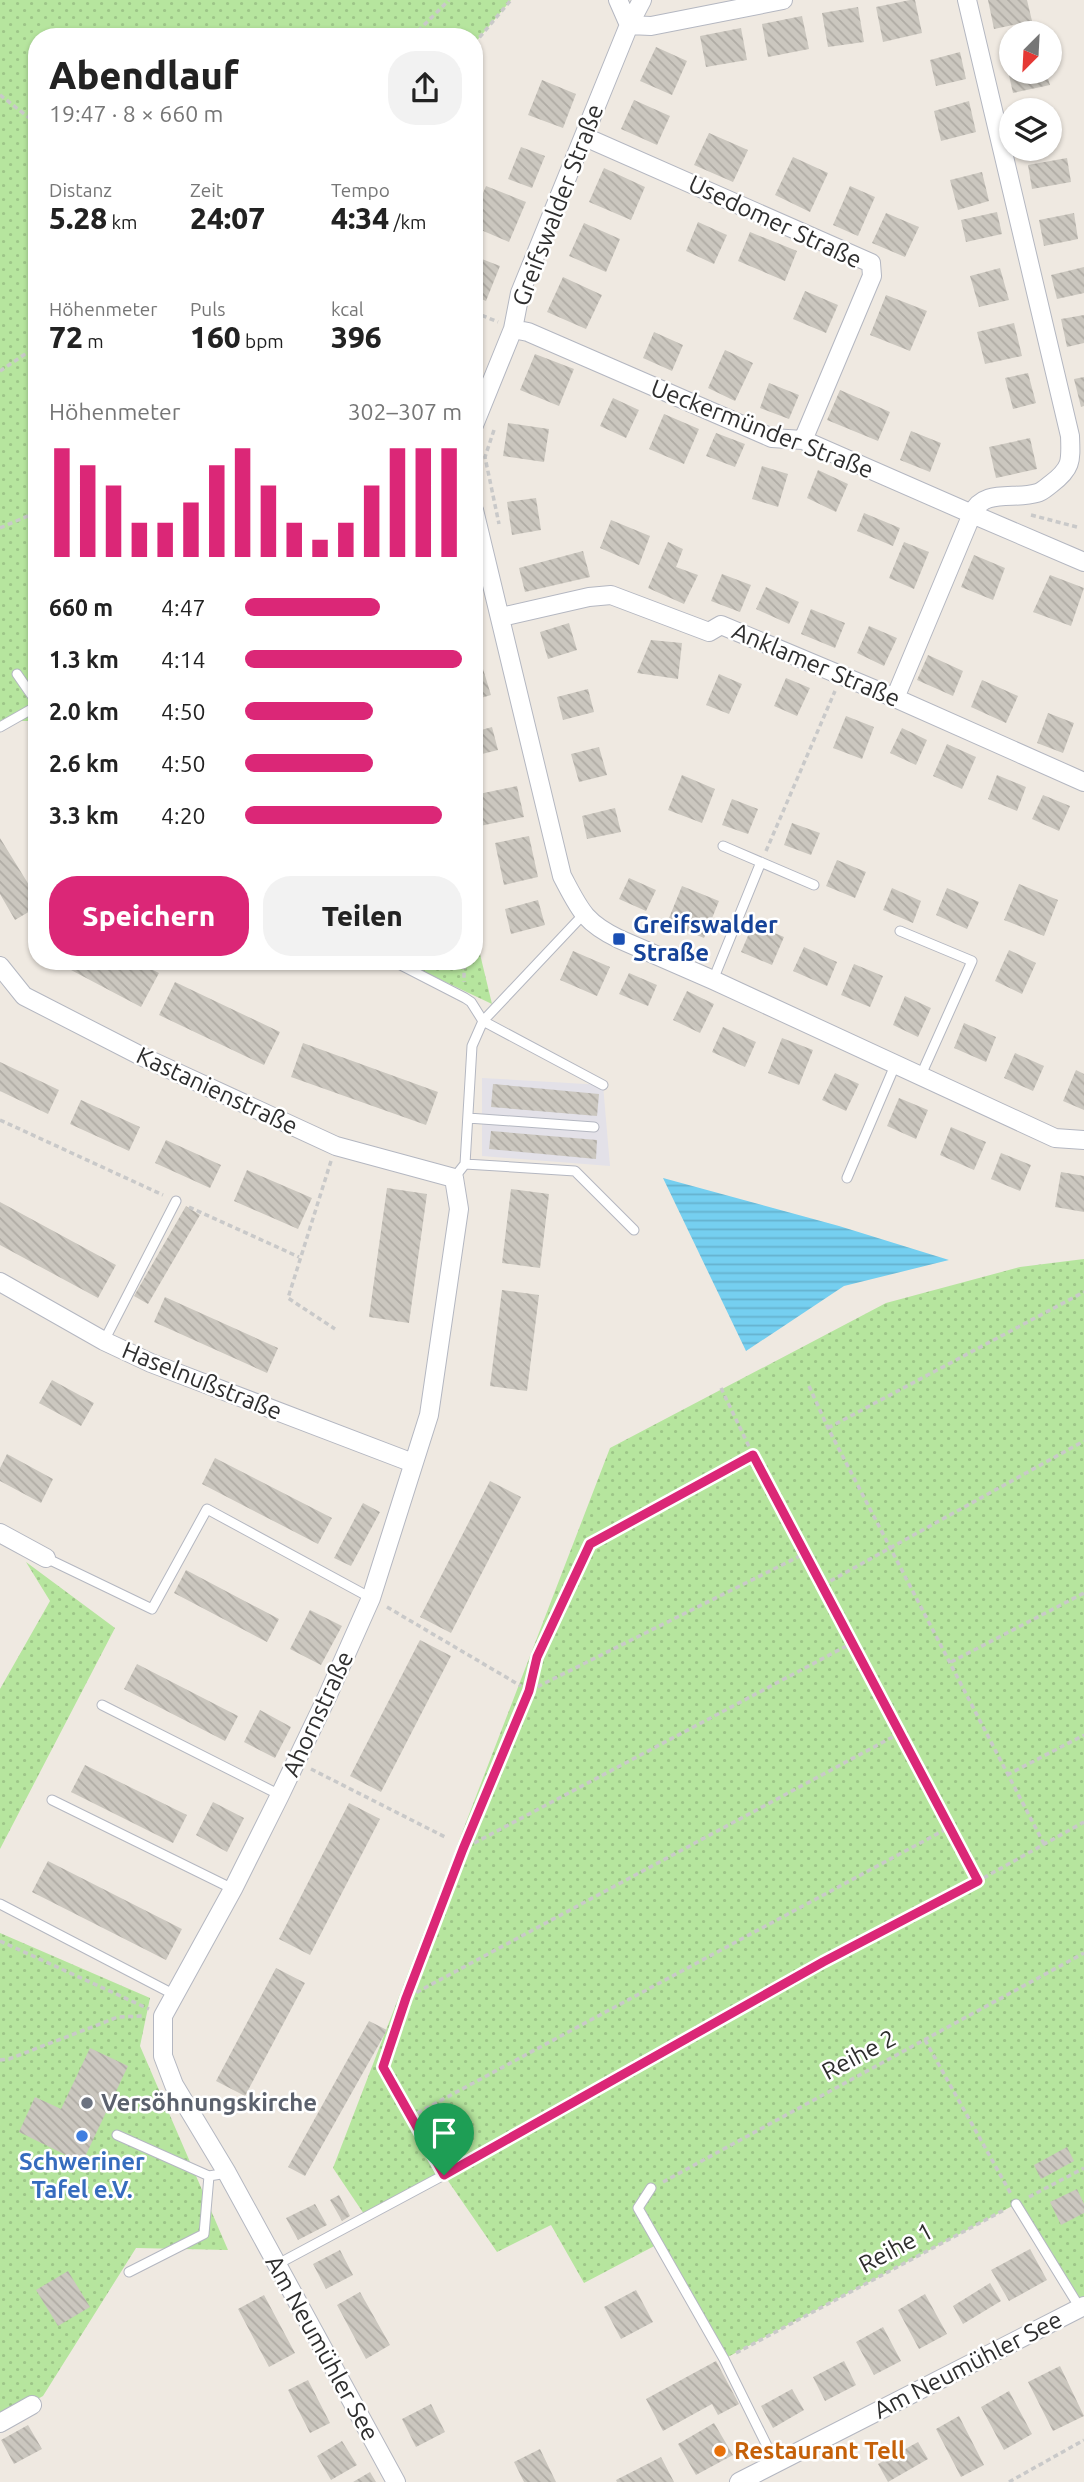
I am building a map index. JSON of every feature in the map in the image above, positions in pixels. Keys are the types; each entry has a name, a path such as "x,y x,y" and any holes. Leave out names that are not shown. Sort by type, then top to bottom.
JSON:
{"street":[{"path":"618,0 629,25 651,26 763,1 783,0"},
{"name":"Greifswalder Straße","path":"483,403 513,329 520,293 629,25 642,0"},
{"path":"895,698 976,505 988,498 1038,493 1066,472 1071,457 1070,436 967,0"},
{"name":"Usedomer Straße","path":"585,137 871,262 872,276 803,440"},
{"name":"Ueckermünder Straße","path":"513,329 528,332 772,438 803,440 1084,562"},
{"path":"483,546 562,876 583,915 612,936 921,1074 1055,1138 1084,1140"},
{"name":"Anklamer Straße","path":"501,617 589,597 611,595 709,632 721,625 1084,782"},
{"name":"Kastanienstraße","path":"0,966 24,996 143,1057 336,1146 460,1171"},
{"name":"Ahornstraße","path":"249,2213 174,2085 163,2056 163,2016 233,1889 280,1795 371,1598 429,1415 459,1209 460,1171"},
{"name":"Haselnußstraße","path":"0,1282 104,1341 151,1363 413,1463"},
{"path":"0,1533 46,1558"},
{"name":"Am Neumühler See","path":"249,2213 397,2482"},
{"name":"Am Neumühler See","path":"739,2482 1082,2307"},
{"path":"0,2423 32,2405"}],"lane":[{"path":"17,674 28,691"},
{"path":"0,727 28,710"},
{"path":"723,846 814,885"},
{"path":"713,980 761,862"},
{"path":"583,915 483,1021 472,1046 468,1118 460,1171 575,1171 634,1230"},
{"path":"901,931 972,961 921,1074"},
{"path":"411,970 471,1002 483,1021 603,1085"},
{"path":"846,1178 896,1063"},
{"path":"468,1118 594,1127"},
{"path":"104,1341 176,1201"},
{"path":"46,1558 152,1609 207,1509 371,1598"},
{"path":"102,1704 280,1795"},
{"path":"52,1800 233,1889"},
{"path":"0,1904 173,1994"},
{"path":"117,2135 209,2176 227,2173"},
{"path":"276,2266 444,2175"},
{"path":"129,2272 204,2234 209,2176"},
{"path":"652,2188 638,2208 724,2359 775,2462"},
{"path":"1016,2204 1082,2307"}],"path":[{"path":"421,28 449,0"},
{"path":"483,33 511,0"},
{"path":"0,95 28,117"},
{"path":"483,316 513,329"},
{"path":"0,371 28,352"},
{"path":"498,419 485,457 501,535"},
{"path":"0,528 28,516"},
{"path":"761,862 841,676"},
{"path":"464,970 465,998"},
{"path":"0,1120 299,1257"},
{"path":"335,1329 288,1298 336,1146"},
{"path":"828,1428 1084,1292"},
{"path":"809,1386 828,1428 1044,1844"},
{"path":"721,1388 753,1455 978,1881"},
{"path":"823,1585 1084,1441"},
{"path":"753,1455 590,1544 537,1657 529,1691 463,1849 406,1998 383,2067 444,2175 823,1962 1084,1822"},
{"path":"529,1691 806,1553"},
{"path":"951,1662 1084,1593"},
{"path":"371,1598 521,1686"},
{"path":"463,1849 853,1642"},
{"path":"406,1998 900,1733"},
{"path":"1007,1775 1084,1735"},
{"path":"296,1761 447,1838"},
{"path":"410,2117 950,1827"},
{"path":"0,1941 163,2016"},
{"name":"Reihe 2","path":"652,2188 1084,1953"},
{"path":"0,2060 9,2059 118,2017 163,2016"},
{"path":"925,2040 1016,2204"},
{"name":"Reihe 1","path":"724,2359 1084,2168"},
{"path":"1009,2482 1084,2440"}],"shaded area":[{"path":"482,1078 603,1085 610,1166 482,1156"}],"green space":[{"path":"0,0 511,0 483,33 483,28 28,28 28,721 0,721"},
{"path":"483,966 492,1004 420,970 483,970"},
{"path":"1084,1259 1084,2306 1016,2204 724,2359 660,2243 584,2283 551,2225 497,2252 444,2175 366,2217 333,2168 610,1448 886,1303 1020,1267"},
{"path":"26,1562 115,1628 0,1849 0,1689 50,1601"},
{"path":"0,1933 150,1998 140,2046 228,2250 136,2248 43,2396 0,2420"}],"water":[{"path":"663,1178 839,1226 949,1260 844,1286 746,1351"}],"building":[{"path":"915,0 922,33 883,42 876,7"},
{"path":"988,0 1027,0 1032,21 999,21 999,28 994,29"},
{"path":"858,7 864,42 828,47 822,13"},
{"path":"802,16 809,49 768,57 762,24"},
{"path":"741,28 747,60 706,67 700,36"},
{"path":"656,47 687,61 672,95 640,81"},
{"path":"960,52 966,79 936,86 930,60"},
{"path":"542,80 576,94 563,128 528,115"},
{"path":"1011,84 1050,85 1013,93"},
{"path":"634,100 670,116 657,145 621,129"},
{"path":"969,101 976,132 941,141 934,111"},
{"path":"709,133 748,150 733,182 694,165"},
{"path":"521,147 545,156 532,188 508,179"},
{"path":"793,157 828,173 810,212 775,195"},
{"path":"1067,158 1071,182 1032,189 1028,165"},
{"path":"604,168 645,187 631,220 589,202"},
{"path":"982,172 989,201 958,210 950,180"},
{"path":"486,186 526,202 509,242 483,231 483,193"},
{"path":"850,186 875,197 858,236 833,225"},
{"path":"997,212 1002,234 966,242 961,220"},
{"path":"886,213 919,227 905,257 872,243"},
{"path":"1074,213 1078,239 1044,246 1039,220"},
{"path":"698,222 727,235 714,264 686,251"},
{"path":"584,223 620,239 606,272 569,256"},
{"path":"750,232 797,251 785,281 738,261"},
{"path":"483,259 500,266 486,301 483,300"},
{"path":"1084,267 1084,293 1057,299 1051,275"},
{"path":"1000,268 1009,300 979,307 970,276"},
{"path":"563,277 602,295 586,329 547,312"},
{"path":"805,291 838,305 826,333 793,319"},
{"path":"886,295 927,311 910,351 870,335"},
{"path":"1084,315 1084,343 1067,347 1061,319"},
{"path":"1014,323 1022,356 985,364 977,332"},
{"path":"654,332 683,345 672,371 643,358"},
{"path":"725,350 753,363 735,401 708,388"},
{"path":"535,354 574,369 559,406 520,390"},
{"path":"1028,373 1036,403 1013,409 1005,378"},
{"path":"1084,377 1084,406 1081,407 1074,379"},
{"path":"769,383 799,395 789,419 760,408"},
{"path":"840,390 890,412 878,441 827,420"},
{"path":"613,398 639,410 626,438 600,426"},
{"path":"664,414 699,429 684,464 649,449"},
{"path":"508,423 549,429 544,462 503,456"},
{"path":"911,431 941,443 930,472 900,460"},
{"path":"716,433 745,444 735,467 706,456"},
{"path":"1030,438 1037,469 996,478 989,447"},
{"path":"762,466 788,474 778,507 752,499"},
{"path":"818,470 848,484 836,512 807,498"},
{"path":"536,498 541,530 512,535 507,502"},
{"path":"864,513 900,528 893,546 857,531"},
{"path":"611,520 650,536 639,565 600,548"},
{"path":"668,542 683,549 676,567 698,575 684,604 648,588"},
{"path":"904,542 929,552 914,589 889,578"},
{"path":"583,551 590,577 525,592 519,568"},
{"path":"974,555 1005,568 993,600 961,587"},
{"path":"722,574 751,585 740,612 711,601"},
{"path":"1050,575 1084,588 1071,626 1033,612"},
{"path":"766,587 799,602 789,624 756,609"},
{"path":"811,609 845,623 835,648 801,634"},
{"path":"569,623 577,650 548,659 540,632"},
{"path":"869,626 897,638 884,666 857,653"},
{"path":"651,640 682,643 678,679 637,673"},
{"path":"928,655 963,671 953,696 917,680"},
{"path":"483,669 491,695 483,697"},
{"path":"719,674 742,684 729,714 706,705"},
{"path":"786,678 810,688 797,716 774,706"},
{"path":"982,680 1018,696 1006,723 971,707"},
{"path":"588,689 594,712 563,720 557,697"},
{"path":"1048,713 1074,723 1063,753 1037,743"},
{"path":"846,716 874,727 862,759 833,748"},
{"path":"492,727 498,750 483,754 483,730"},
{"path":"902,728 927,740 916,765 890,753"},
{"path":"947,744 976,757 962,789 933,776"},
{"path":"599,747 607,775 579,782 571,754"},
{"path":"682,775 715,789 702,823 668,810"},
{"path":"997,775 1026,787 1017,811 988,799"},
{"path":"517,786 524,817 483,825 483,793"},
{"path":"1043,795 1070,806 1059,831 1032,819"},
{"path":"732,799 758,809 748,834 722,825"},
{"path":"615,808 621,832 587,839 582,816"},
{"path":"792,823 820,833 811,855 784,845"},
{"path":"529,836 538,877 504,885 495,843"},
{"path":"0,838 28,883 28,912 15,920 0,894"},
{"path":"837,860 866,872 855,898 826,886"},
{"path":"629,878 656,890 646,911 619,899"},
{"path":"1019,884 1058,900 1044,936 1004,920"},
{"path":"682,886 719,901 704,938 667,923"},
{"path":"892,888 921,901 913,923 883,910"},
{"path":"947,888 979,902 967,929 936,915"},
{"path":"538,900 545,925 511,934 505,909"},
{"path":"753,924 784,937 772,965 741,952"},
{"path":"804,947 837,962 827,986 793,971"},
{"path":"1009,950 1036,963 1022,994 995,981"},
{"path":"573,951 610,967 597,996 560,980"},
{"path":"854,964 883,976 870,1007 841,995"},
{"path":"71,970 153,970 159,973 141,1007"},
{"path":"629,973 657,985 648,1006 619,994"},
{"path":"175,982 280,1032 264,1065 159,1015"},
{"path":"687,991 714,1004 700,1033 673,1020"},
{"path":"905,996 931,1008 918,1037 893,1025"},
{"path":"964,1023 996,1037 986,1062 954,1048"},
{"path":"723,1027 756,1042 745,1067 712,1052"},
{"path":"782,1038 813,1050 799,1085 768,1073"},
{"path":"303,1043 438,1092 426,1125 291,1077"},
{"path":"1015,1053 1044,1066 1033,1091 1004,1078"},
{"path":"0,1062 59,1090 48,1114 0,1091"},
{"path":"1076,1070 1084,1074 1084,1110 1063,1101"},
{"path":"835,1073 859,1084 846,1111 822,1100"},
{"path":"493,1084 599,1094 597,1116 491,1107"},
{"path":"899,1098 928,1110 916,1139 887,1126"},
{"path":"81,1100 140,1127 129,1151 70,1124"},
{"path":"951,1127 986,1142 974,1170 940,1155"},
{"path":"491,1131 597,1140 596,1159 489,1149"},
{"path":"166,1140 221,1165 210,1188 155,1163"},
{"path":"1001,1153 1031,1165 1020,1191 991,1179"},
{"path":"247,1170 312,1198 298,1229 234,1201"},
{"path":"1061,1172 1084,1176 1084,1212 1055,1207"},
{"path":"387,1188 427,1194 409,1323 369,1317"},
{"path":"511,1189 549,1194 540,1268 502,1263"},
{"path":"0,1202 116,1265 98,1298 0,1245"},
{"path":"186,1206 200,1215 148,1304 134,1296"},
{"path":"502,1290 539,1295 527,1391 490,1386"},
{"path":"165,1297 278,1348 267,1373 154,1322"},
{"path":"52,1380 94,1403 81,1426 39,1403"},
{"path":"7,1454 53,1479 41,1503 0,1481 0,1468"},
{"path":"215,1458 332,1518 318,1544 202,1484"},
{"path":"490,1481 521,1497 451,1633 420,1617"},
{"path":"363,1503 380,1512 351,1566 334,1558"},
{"path":"186,1570 279,1619 267,1642 174,1593"},
{"path":"310,1610 342,1626 321,1665 290,1649"},
{"path":"420,1640 451,1656 381,1792 350,1776"},
{"path":"137,1664 238,1716 225,1741 124,1689"},
{"path":"260,1710 291,1727 275,1758 244,1742"},
{"path":"85,1765 187,1815 173,1843 71,1792"},
{"path":"213,1802 244,1818 227,1852 196,1835"},
{"path":"349,1803 380,1819 310,1955 279,1939"},
{"path":"48,1861 182,1929 166,1960 32,1892"},
{"path":"276,1968 305,1983 245,2096 216,2081"},
{"path":"369,2021 387,2030 305,2176 288,2167"},
{"name":"Versöhnungskirche","path":"90,2048 128,2066 82,2163 19,2132 35,2097 61,2109"},
{"path":"1067,2147 1074,2161 1041,2179 1034,2165"},
{"path":"1077,2189 1084,2204 1084,2213 1061,2225 1050,2202"},
{"path":"339,2195 350,2216 342,2221 330,2200"},
{"path":"315,2204 327,2225 298,2240 286,2218"},
{"path":"1030,2249 1047,2280 1009,2301 991,2270"},
{"path":"340,2250 353,2275 326,2289 313,2264"},
{"path":"68,2271 90,2307 58,2326 36,2290"},
{"path":"990,2283 1001,2301 963,2324 953,2306"},
{"path":"636,2290 653,2322 621,2339 604,2307"},
{"path":"360,2292 390,2345 366,2359 337,2305"},
{"path":"925,2294 947,2334 919,2349 898,2310"},
{"path":"264,2295 295,2353 269,2367 238,2309"},
{"path":"883,2327 901,2361 874,2375 856,2342"},
{"path":"716,2361 739,2404 718,2415 712,2404 663,2431 646,2399"},
{"path":"844,2361 856,2385 825,2401 813,2377"},
{"path":"1060,2366 1084,2416 1053,2431 1028,2382"},
{"path":"308,2380 330,2423 310,2433 288,2390"},
{"path":"792,2389 804,2410 773,2428 761,2406"},
{"path":"1009,2391 1032,2434 1004,2450 981,2407"},
{"path":"431,2404 445,2432 416,2447 402,2419"},
{"path":"959,2416 984,2465 961,2477 936,2429"},
{"path":"714,2423 733,2455 696,2475 678,2444"},
{"path":"28,2425 42,2449 14,2464 1,2440"},
{"path":"342,2441 357,2465 331,2480 317,2456"},
{"path":"918,2442 928,2459 888,2482 878,2464"},
{"path":"540,2449 556,2482 524,2482 514,2462"},
{"path":"661,2457 674,2482 617,2482 616,2480"},
{"path":"370,2472 376,2482 353,2482"}],"place":[{"name":"Greifswalder Straße","path":"619,939"},
{"name":"Versöhnungskirche","path":"87,2103"},
{"name":"Schweriner Tafel e.V.","path":"82,2136"},
{"name":"Restaurant Tell","path":"720,2451"}],"route":[{"path":"753,1455 978,1881 823,1962 444,2175 383,2067 406,1998 463,1849 529,1691 537,1657 590,1544 753,1455"}]}
